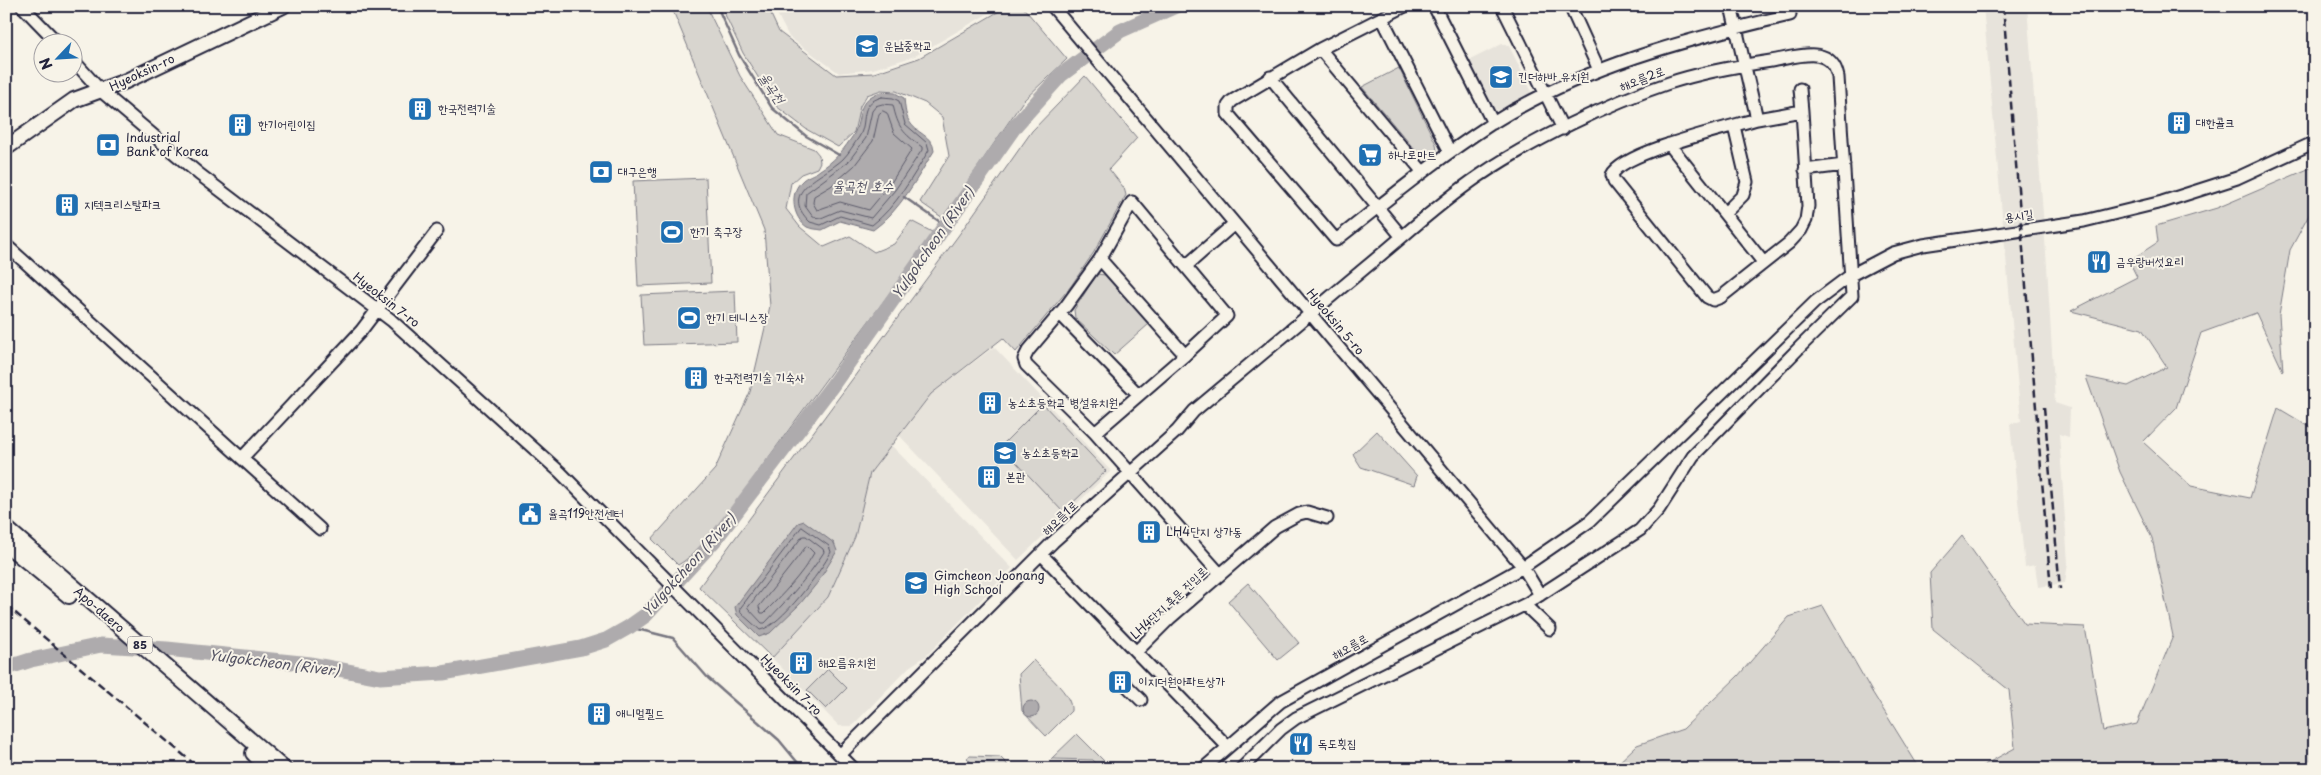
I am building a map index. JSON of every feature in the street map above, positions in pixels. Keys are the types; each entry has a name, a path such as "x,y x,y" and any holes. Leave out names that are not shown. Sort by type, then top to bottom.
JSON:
{"main road":[{"name":"Hyeoksin-ro","path":"6,148 74,100 101,92 283,6"},
{"name":"Apo-daero","path":"6,528 66,587 208,710 270,769"},
{"name":"Apo-daero","path":"6,544 66,587"},
{"name":"Apo-daero","path":"208,710 284,769"}],"street":[{"path":"22,6 47,32"},
{"name":"Hyeoksin 5-ro","path":"1052,6 1523,567 1540,595"},
{"path":"1405,6 1270,77 1232,101 1228,106 1228,114 1336,240 1422,171 1493,123 1546,95 1598,70 1659,49 1736,27 1790,15 1789,6"},
{"path":"1434,6 1493,123"},
{"path":"1502,6 1563,129"},
{"path":"1570,6 1598,70"},
{"path":"1731,6 1757,119"},
{"path":"1382,18 1450,152"},
{"path":"1320,50 1422,171"},
{"name":"해오름2로","path":"1241,769 1281,729 1296,718 1540,595 1640,530 1659,509 1693,456 1852,296 1836,66 1830,58 1822,56 1805,56 1744,65 1670,83 1617,104 1563,129 1479,176 1402,237 1310,315"},
{"name":"Hyeoksin 7-ro","path":"82,70 101,92 199,174 378,309 421,345 560,472 854,769"},
{"path":"1270,77 1402,237"},
{"path":"1800,89 1802,112 1806,170 1808,206 1806,220 1801,230 1789,243 1721,297 1714,300 1707,297 1614,181 1612,175 1620,164 1669,144 1757,119 1802,112"},
{"path":"1725,213 1743,195 1746,182 1734,126"},
{"name":"용시길","path":"1523,567 1590,521 1815,302 1851,275 1894,253 1923,245 2084,221 2195,193 2237,178 2315,142"},
{"path":"1669,144 1763,262"},
{"path":"1806,170 1844,165"},
{"path":"1095,433 1227,316 1132,202 1100,259 1060,314 1028,351 1024,359 1026,365 1095,433 1220,574"},
{"path":"1186,266 1234,224"},
{"path":"242,458 361,331 437,231"},
{"path":"6,245 320,529"},
{"path":"1100,259 1185,355"},
{"path":"1060,314 1139,395"},
{"name":"해오름1로","path":"840,755 1041,554 1177,431 1194,411 1310,315"},
{"name":"LH4단지 후문 진입로","path":"1136,652 1220,574 1275,527 1291,517 1307,512 1328,518"},
{"path":"1041,554 1227,746"},
{"name":"해오름로","path":"1203,769 1227,746 1280,702 1523,567"},
{"path":"1529,609 1550,629"},
{"path":"1120,679 1141,700"}],"shaded area":[{"path":"671,6 706,6 740,76 778,135 814,149 819,155 820,162 817,168 801,174 791,183 786,209 800,227 824,247 850,236 874,252 894,244 911,221 934,233 723,520 700,547 678,565 652,539 715,469 750,392 770,306 764,230"},
{"path":"721,6 767,6 779,32 836,75 874,73 919,58 1008,6 1022,6 1067,59 1023,101 943,218 920,202 949,156 942,117 925,103 896,91 881,90 867,95 860,106 854,132 838,147 806,129 776,106 743,53"},
{"name":"운남중학교","path":"773,6 1001,6 915,56 873,69 839,73 789,37"},
{"path":"1983,6 2027,6 2047,266 2055,403 2070,408 2069,437 2059,434 2068,563 2065,583 2038,587 2035,565 2025,567 2010,424 2021,421"},
{"name":"킨더하바 유치원","path":"1502,44 1509,46 1531,90 1529,96 1500,111 1492,108 1470,65 1472,59"},
{"path":"1399,68 1436,144 1437,151 1427,158 1420,156 1362,87"},
{"path":"1085,76 1137,138 1109,169 1124,188 1126,195 1094,252 1071,286 1016,352 1003,338 931,394 870,473 855,537 828,597 772,658 699,587 958,236 1032,131"},
{"path":"2315,166 2315,204 2290,250 2279,315 2283,371 2256,313 2201,333 2176,408 2143,442 2191,486 2250,498 2278,408 2315,430 2315,769 1977,769 2015,748 2009,690 1933,629 1930,573 1962,536 2025,624 2085,627 2103,731 2137,724 2173,636 2152,538 2120,472 2086,377 2128,386 2167,367 2142,329 2071,311 2137,277 2129,261 2158,242 2156,226 2217,208"},
{"name":"한기 축구장","path":"706,178 711,283 638,286 633,181"},
{"path":"1097,274 1105,275 1149,324 1114,355 1075,318 1074,310"},
{"name":"한기 테니스장","path":"735,291 737,342 644,345 641,295"},
{"name":"농소초등학교","path":"994,347 1111,471 1018,560 899,435 931,394"},
{"path":"1043,404 1106,471 1063,512 1001,446"},
{"path":"1377,431 1417,476 1414,485 1361,467 1353,454"},
{"name":"Gimcheon Joonang High School","path":"891,445 1012,568 926,656 909,667 852,726 839,726 772,658 828,597 855,537 870,473"},
{"path":"1248,583 1299,643 1278,660 1228,601"},
{"path":"1823,606 1871,690 1920,769 1612,769 1637,745 1683,729 1738,676 1789,617"},
{"path":"1033,660 1063,691 1070,704 1071,711 1046,736 1022,711 1019,674"},
{"path":"828,669 847,688 826,709 807,690"},
{"path":"1077,734 1112,769 1102,769 1093,760 1051,759"},
{"path":"970,756 1000,757 1007,764 1008,769 978,769 967,758"}],"water":[{"name":"율곡천 호수","path":"881,92 895,93 904,98 909,121 931,141 934,151 900,204 873,230 840,221 822,230 807,227 798,218 794,206 797,187 803,180 825,167 840,153 854,133 862,106 872,96"},
{"path":"804,521 834,543 837,551 818,582 800,604 770,633 759,637 737,615 735,607 798,523"},
{"path":"1031,701 1039,709 1031,717 1023,709"}],"waterway":[{"name":"율곡천","path":"717,6 739,55 772,108 806,136 839,155"},
{"name":"Yulgokcheon (River)","path":"6,668 31,660 101,645 167,649 311,664 380,677 443,673 581,648 606,640 629,627 646,615 714,541 832,386 1016,125 1061,75 1120,31 1176,6"},
{"name":"율곡천","path":"904,197 946,226"},
{"path":"629,627 673,638 708,678 779,740 803,769"}],"railway":[{"path":"2003,6 2051,590"},
{"path":"2044,407 2060,589"},
{"path":"6,605 200,769"}],"place":[{"name":"운남중학교","path":"867,46"},
{"name":"킨더하바 유치원","path":"1501,77"},
{"name":"한국전력기술","path":"420,109"},
{"name":"대한콜크","path":"2179,123"},
{"name":"한기어린이집","path":"240,125"},
{"name":"Industrial Bank of Korea","path":"108,145"},
{"name":"하나로마트","path":"1370,155"},
{"name":"대구은행","path":"601,172"},
{"name":"지텍크리스탈파크","path":"67,205"},
{"name":"한기 축구장","path":"672,232"},
{"name":"금우랑버섯요리","path":"2099,262"},
{"name":"한기 테니스장","path":"689,318"},
{"name":"한국전력기술 기숙사","path":"696,378"},
{"name":"농소초등학교 병설유치원","path":"990,403"},
{"name":"농소초등학교","path":"1005,453"},
{"name":"본관","path":"989,477"},
{"name":"율곡119안전센터","path":"530,514"},
{"name":"LH4단지 상가동","path":"1149,532"},
{"name":"Gimcheon Joonang High School","path":"916,583"},
{"name":"해오름유치원","path":"801,663"},
{"name":"이지더원아파트상가","path":"1120,682"},
{"name":"애니멀필드","path":"599,714"},
{"name":"독도횟집","path":"1301,744"}]}
